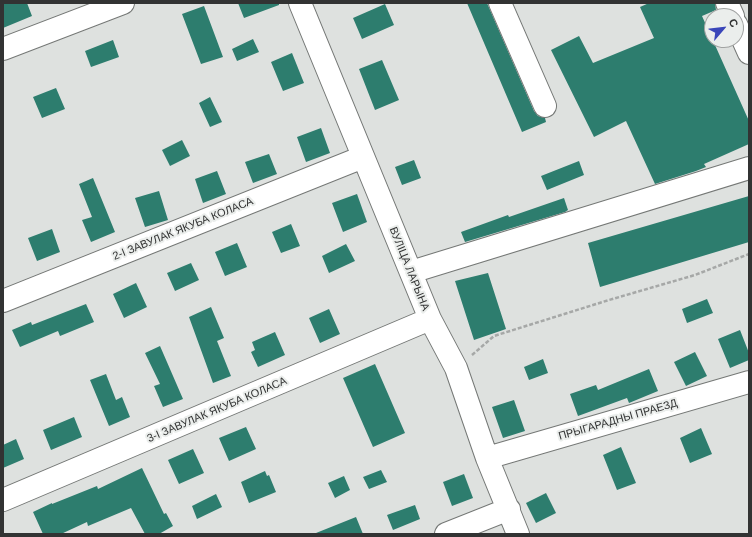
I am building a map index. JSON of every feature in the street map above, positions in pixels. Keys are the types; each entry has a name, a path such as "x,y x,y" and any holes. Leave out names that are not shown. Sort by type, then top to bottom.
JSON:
{"street":[{"path":"3,50 124,3"},
{"name":"ВУЛІЦА ЛАРЫНА","path":"300,3 430,319 456,368 487,458 518,534"},
{"path":"500,3 545,106"},
{"path":"744,42 749,53"},
{"name":"2-І ЗАВУЛАК ЯКУБА КОЛАСА","path":"3,301 363,157"},
{"path":"411,272 749,168"},
{"name":"3-І ЗАВУЛАК ЯКУБА КОЛАСА","path":"3,500 430,319"},
{"name":"ПРЫГАРАДНЫ ПРАЕЗД","path":"487,458 749,382"},
{"path":"446,534 509,509"}],"path":[{"path":"456,368 494,336 695,275 749,254"}],"building":[{"path":"3,3 27,3 32,16 3,28"},
{"path":"238,3 279,3 279,5 244,18"},
{"path":"467,3 487,3 534,111 538,116 545,118 546,122 522,132"},
{"path":"649,3 715,3 716,8 704,8 704,15 702,16 704,20 704,48 716,48 749,121 749,144 704,164 706,167 655,184 626,121 594,137 551,50 579,36 593,63 654,38 640,7"},
{"path":"385,4 394,25 362,39 353,18"},
{"path":"204,6 223,57 201,64 182,14"},
{"path":"253,39 259,52 237,61 232,49"},
{"path":"113,40 119,57 91,67 85,51"},
{"path":"292,53 304,83 283,91 271,62"},
{"path":"382,60 399,100 375,110 359,69"},
{"path":"56,88 65,109 42,118 33,97"},
{"path":"210,97 222,122 210,127 199,103"},
{"path":"321,128 330,153 306,162 297,137"},
{"path":"182,140 190,156 170,166 162,150"},
{"path":"269,154 277,174 253,183 245,162"},
{"path":"414,160 421,178 402,185 395,167"},
{"path":"579,161 584,175 547,190 541,176"},
{"path":"217,171 226,194 203,203 195,179"},
{"path":"93,178 115,232 91,242 82,220 92,217 79,184"},
{"path":"159,191 168,220 145,227 135,198"},
{"path":"357,194 367,222 343,232 332,203"},
{"path":"749,196 749,242 600,287 588,243"},
{"path":"564,198 568,210 565,212 465,242 461,232 508,215 509,217"},
{"path":"291,224 300,246 281,253 272,232"},
{"path":"52,229 60,252 37,261 28,238"},
{"path":"237,243 247,267 225,276 215,252"},
{"path":"346,244 355,261 329,273 322,256"},
{"path":"191,263 199,280 175,291 167,273"},
{"path":"488,273 506,329 474,340 455,281"},
{"path":"136,283 147,307 124,318 113,294"},
{"path":"707,299 713,313 687,323 682,309"},
{"path":"86,304 94,322 60,336 58,331 20,347 12,330 31,322 32,325"},
{"path":"211,307 224,338 217,341 231,376 213,383 189,317"},
{"path":"329,309 340,334 320,343 309,318"},
{"path":"740,330 749,353 749,360 730,368 718,339"},
{"path":"275,332 285,355 258,367 251,352 255,350 252,342"},
{"path":"160,346 183,399 163,407 154,386 160,384 145,353"},
{"path":"695,352 707,376 686,386 674,362"},
{"path":"543,359 548,373 529,380 524,367"},
{"path":"375,364 405,433 373,447 343,378"},
{"path":"649,369 658,391 629,403 627,398 578,416 570,394 596,385 598,390"},
{"path":"106,374 116,400 122,397 130,417 109,426 90,380"},
{"path":"514,400 525,431 503,438 492,407"},
{"path":"74,417 82,437 51,450 43,430"},
{"path":"246,427 256,449 229,461 219,438"},
{"path":"701,428 712,454 690,463 680,438"},
{"path":"16,439 24,459 3,468 3,445"},
{"path":"621,447 636,483 617,490 603,455"},
{"path":"193,449 204,473 179,484 168,460"},
{"path":"142,468 164,514 166,513 173,526 159,534 145,534 131,508 88,526 87,522 61,534 43,534 33,512 97,486 98,489"},
{"path":"381,470 387,482 369,489 363,477"},
{"path":"265,471 267,476 269,475 276,492 249,503 241,482"},
{"path":"464,474 473,498 452,506 443,482"},
{"path":"344,476 350,490 335,498 328,483"},
{"path":"546,493 556,513 536,523 526,503"},
{"path":"216,494 222,507 197,519 192,506"},
{"path":"415,505 420,519 393,530 387,515"},
{"path":"356,517 363,534 316,534 316,533"}]}
